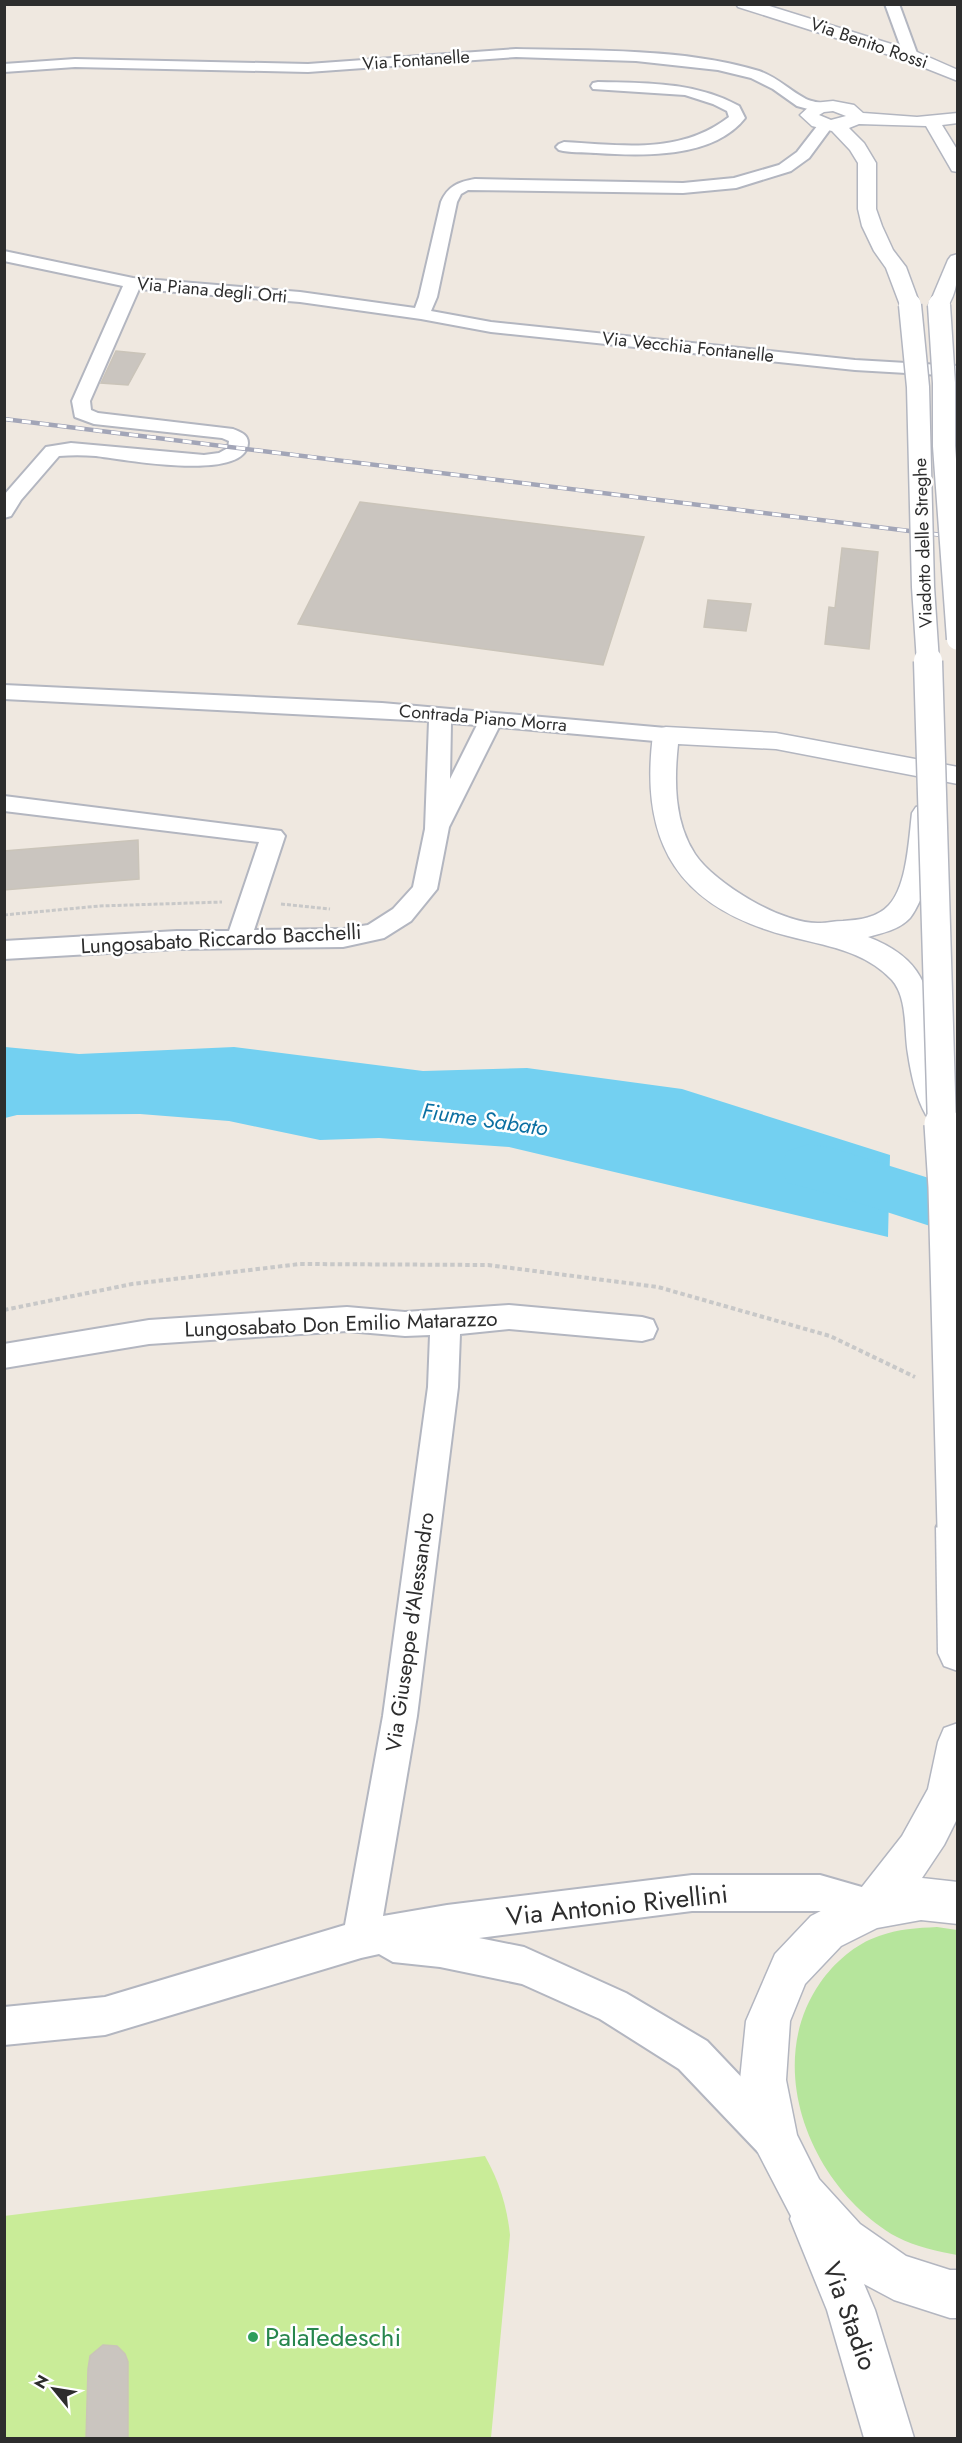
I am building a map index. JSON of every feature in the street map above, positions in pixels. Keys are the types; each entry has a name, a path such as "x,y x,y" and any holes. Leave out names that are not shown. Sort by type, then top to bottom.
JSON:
{"main road":[{"name":"Via Benito Rossi","path":"744,4 809,22 911,56 957,76"},
{"name":"Via Fontanelle","path":"819,107 841,107 852,112 855,118"},
{"path":"819,107 809,115 814,121 831,125 849,123 855,118 932,122 957,118"},
{"path":"932,122 957,167"},
{"name":"Viadotto delle Streghe","path":"831,125 858,147 867,163 867,209 884,251 896,267 910,305 913,322 918,387 923,587 931,705 944,779"},
{"path":"957,260 939,305 944,383 944,446 957,639"},
{"path":"666,735 660,766 664,816 676,844 695,876 730,902 774,923 837,934 873,951 904,975 916,1000 924,1056 942,1126"},
{"name":"Contrada Piano Morra","path":"666,735 776,741 944,779"},
{"path":"837,934 880,923 899,912 912,889 944,779"},
{"path":"944,779 942,1126 946,1187 957,1653"},
{"path":"873,1907 918,1851 942,1804 956,1763 957,1742"},
{"path":"957,1904 921,1899 873,1907 826,1931 790,1970 768,2021 763,2080 775,2141 803,2195 843,2241 894,2276 950,2294 957,2294"},
{"name":"Via Stadio","path":"803,2195 851,2310 887,2425 889,2439"}],"street":[{"path":"891,4 911,56"},
{"name":"Via Fontanelle","path":"4,68 75,63 308,68 516,53 636,57 697,63 756,75 778,86 802,103 819,107"},
{"path":"687,91 697,63"},
{"path":"564,147 651,149 672,147 712,137 725,131 737,118 734,109 719,99 687,91 598,86"},
{"path":"421,314 428,297 449,202 453,192 461,186 475,184 683,188 736,183 785,168 803,155 831,125"},
{"name":"Via Piana degli Orti","path":"4,256 133,283 300,297 421,314"},
{"path":"4,513 13,497 53,451 76,448 204,462 234,454 238,448 238,438 226,433 94,418 82,412 81,401 133,283"},
{"name":"Via Vecchia Fontanelle","path":"421,314 491,327 855,365 957,371"},
{"name":"Contrada Piano Morra","path":"4,693 492,718 666,735"},
{"name":"Lungosabato Riccardo Bacchelli","path":"4,950 177,940 343,938 375,932 402,915 425,889 436,829 440,715"},
{"path":"436,829 492,718"},
{"path":"4,803 273,836 239,939"},
{"name":"Lungosabato Don Emilio Matarazzo","path":"4,1356 161,1332 347,1319 405,1324 509,1317 642,1329"},
{"name":"Via Giuseppe d'Alessandro","path":"361,1939 400,1716 443,1387 446,1323"},
{"name":"Via Antonio Rivellini","path":"4,2026 105,2016 361,1939 447,1923 692,1893 820,1893 873,1907"},
{"name":"Via Antonio Rivellini","path":"361,1939 440,1948 524,1966 613,2006 693,2055 775,2141"}],"path":[{"path":"4,915 99,906 251,902 333,909"}],"green space":[{"path":"937,1927 957,1930 957,2255 919,2246 897,2237 867,2216 841,2189 820,2158 805,2124 796,2088 795,2052 803,2016 820,1983 832,1968 853,1949 870,1939 900,1930"},
{"name":"PalaTedeschi","path":"485,2156 502,2194 510,2235 491,2438 5,2438 4,2216"}],"water":[{"path":"5,1047 79,1054 234,1047 423,1071 527,1068 682,1089 890,1155 888,1237 509,1147 379,1138 320,1140 229,1121 140,1114 17,1115 5,1118"}],"building":[{"path":"116,351 145,354 128,385 101,383"},
{"path":"360,502 644,537 603,665 298,624"},
{"path":"842,548 878,552 869,649 825,644 829,607 835,608"},
{"path":"708,600 751,604 746,631 704,627"},
{"path":"138,840 139,879 4,890 4,851"},
{"path":"103,2345 117,2346 125,2354 128,2362 128,2439 86,2439 90,2356"}],"waterway":[{"name":"Fiume Sabato","path":"809,1167 832,1171 958,1211"}],"railway":[{"path":"4,419 958,537"}],"place":[{"name":"PalaTedeschi","path":"253,2337"}]}
